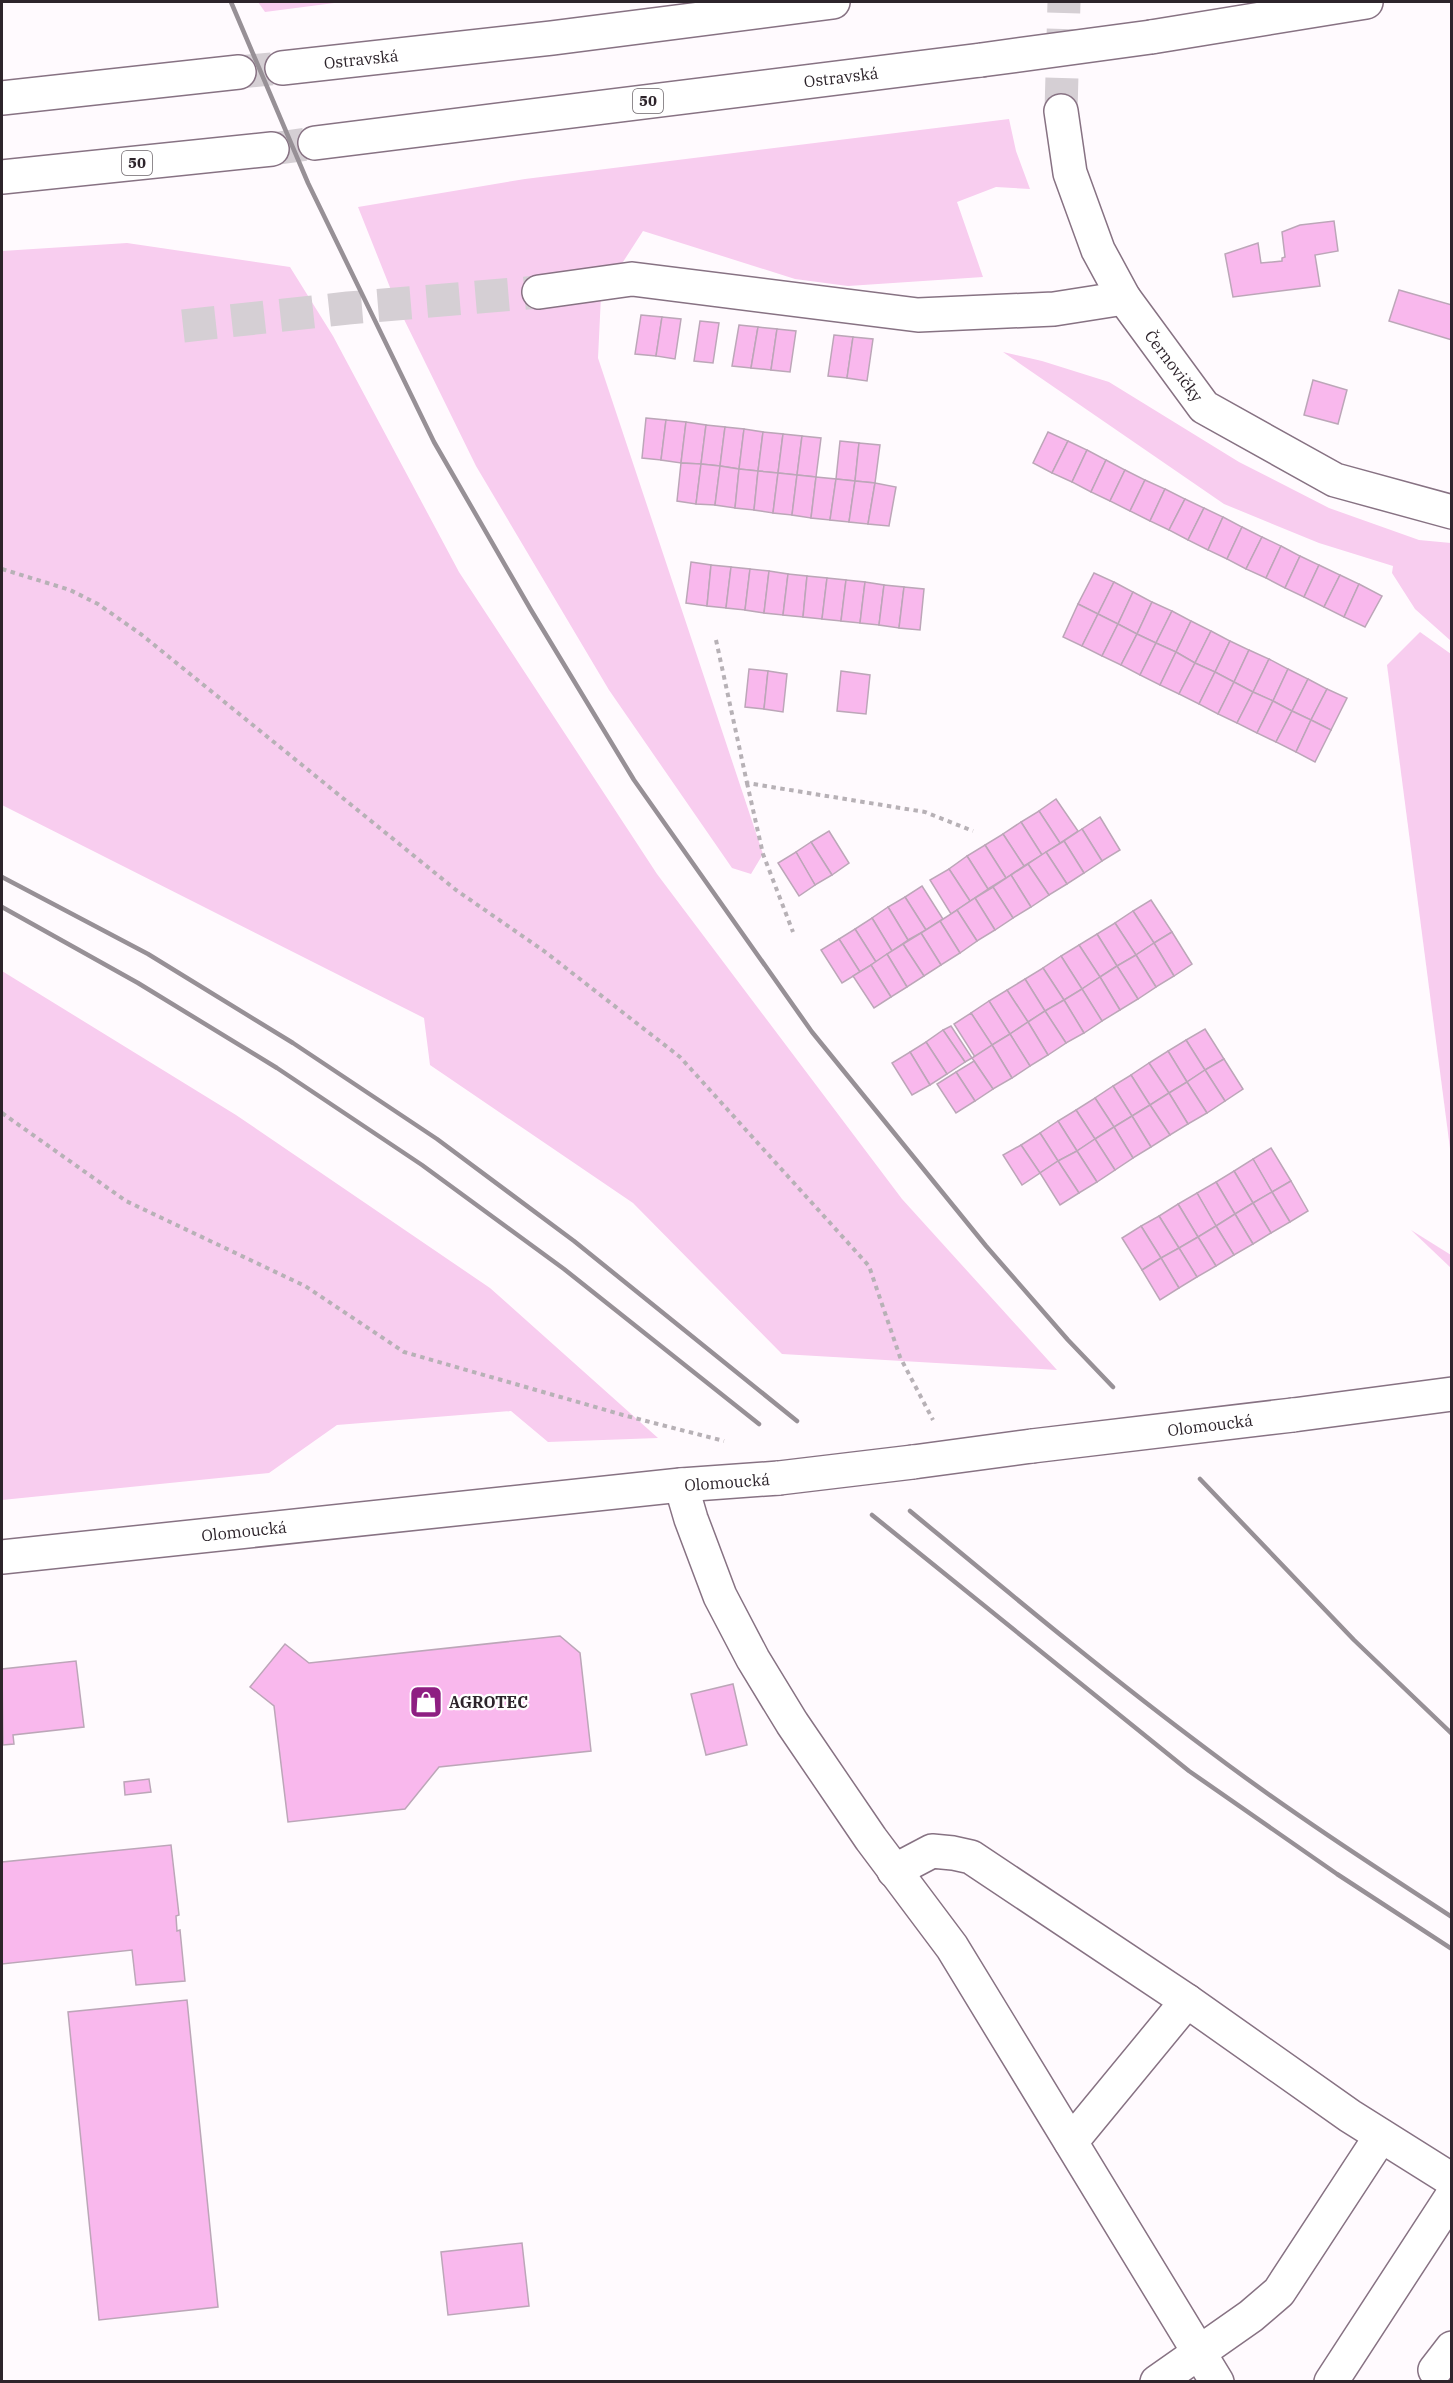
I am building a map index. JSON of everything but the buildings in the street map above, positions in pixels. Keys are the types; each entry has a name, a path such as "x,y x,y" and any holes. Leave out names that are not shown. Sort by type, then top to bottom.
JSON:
{"main road":[{"name":"Ostravská","path":"282,68 552,38 833,2"},
{"name":"Ostravská","path":"315,143 981,60 1151,37 1366,2"},
{"path":"2,98 239,72"},
{"name":"Černovičky","path":"1061,111 1066,157 1075,192 1098,250 1124,298 1204,406 1335,480 1452,512"},
{"name":"50","path":"2,177 272,149"},
{"path":"539,292 632,279 918,315 1054,309 1124,298"},
{"name":"Olomoucká","path":"2,1557 681,1485 779,1478 1452,1394"},
{"path":"681,1485 691,1519 720,1596 753,1659 792,1723 894,1870 952,1947 1217,2382"},
{"path":"894,1870 932,1851 971,1857 1187,2001 1380,2136 1452,2180"},
{"path":"1071,2142 1187,2001"},
{"path":"1157,2382 1251,2316 1279,2292 1380,2136"},
{"path":"1331,2382 1452,2196"}],"path":[{"path":"2,569 70,590 98,604 142,635 456,890 544,951 680,1057 869,1266 900,1357 934,1421 946,1457"},
{"path":"716,640 763,854 793,932"},
{"path":"747,783 925,812 973,831"},
{"path":"2,1113 126,1201 305,1286 404,1352 623,1415 735,1443 779,1478"}],"shaded area":[{"path":"258,2 342,2 265,12"},
{"path":"1009,119 1016,151 1030,189 996,187 957,202 983,277 848,286 795,279 643,231 601,296 598,358 763,854 751,874 732,868 609,690 476,466 397,305 358,207 525,179"},
{"path":"127,243 290,267 333,336 459,572 657,874 902,1199 1057,1370 782,1354 633,1203 430,1065 424,1018 2,805 2,251"},
{"path":"1003,352 1042,361 1109,382 1239,462 1329,508 1419,540 1451,543 1451,641 1415,609 1392,573 1393,566 1319,543 1224,504"},
{"path":"1420,632 1451,654 1451,1156 1387,665"},
{"path":"2,971 236,1115 490,1288 658,1438 548,1442 511,1411 337,1425 269,1473 2,1500"},
{"path":"1411,1230 1451,1255 1451,1268"}],"tunnel":[{"path":"1061,111 1064,2"},
{"path":"239,72 282,68"},
{"path":"272,149 315,143"},
{"path":"183,326 348,308 539,292"}],"railway":[{"path":"231,2 308,183 434,442 531,610 634,780 812,1032 986,1246 1068,1340 1113,1387"},
{"path":"2,877 148,954 293,1043 437,1139 574,1241 797,1421"},
{"path":"2,907 138,983 277,1068 422,1165 564,1269 759,1424"},
{"path":"1200,1479 1354,1640 1452,1734"},
{"path":"910,1511 1095,1662 1237,1772 1452,1917"},
{"path":"872,1515 1189,1771 1337,1874 1452,1949"}],"place":[{"name":"AGROTEC","path":"426,1702"}]}
